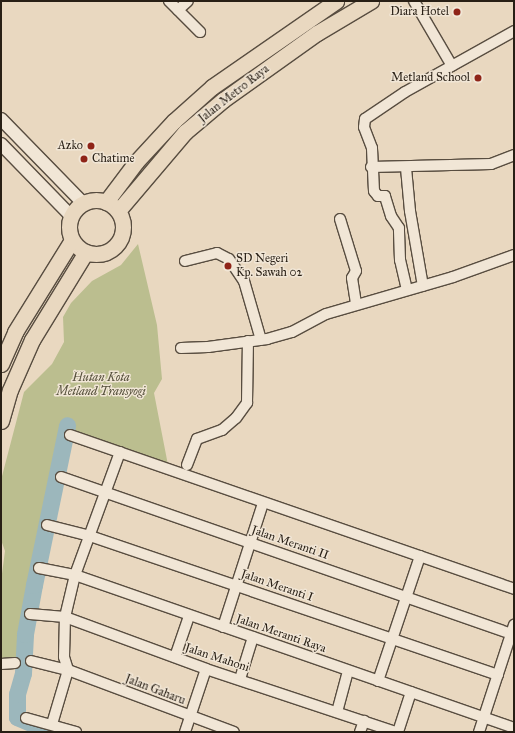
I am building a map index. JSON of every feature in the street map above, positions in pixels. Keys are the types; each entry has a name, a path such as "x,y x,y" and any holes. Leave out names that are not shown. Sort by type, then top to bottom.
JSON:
{"main road":[{"name":"Jalan Metro Raya","path":"112,206 136,162 174,121 212,87 336,1"},
{"name":"Jalan Metro Raya","path":"112,206 186,132 223,100 317,32 371,1"},
{"path":"95,200 112,206 123,230 116,246 102,254 86,252 72,240 69,224 71,216 83,203 95,200"},
{"path":"1,364 15,332 72,240"},
{"path":"1,421 10,390 32,340 86,252"}],"street":[{"path":"169,1 200,32"},
{"path":"178,10 188,1"},
{"path":"414,1 452,66"},
{"path":"407,290 400,260 398,228 391,216 386,196 375,193 372,167 372,143 364,127 367,115 514,31"},
{"path":"1,119 83,203"},
{"path":"1,144 71,216"},
{"path":"372,167 392,164 406,168 491,164 514,155"},
{"path":"406,168 410,211 423,286"},
{"path":"340,219 356,271 352,278 356,304"},
{"path":"185,261 217,253 229,259 244,281 261,340"},
{"path":"181,348 208,347 261,340 292,332 326,314 356,304 423,286 514,255"},
{"path":"187,465 197,439 222,430 236,418 247,403 248,341"},
{"path":"70,435 514,589"},
{"path":"52,724 68,670 64,657 65,617 75,575 120,452"},
{"name":"Jalan Meranti II","path":"61,477 406,597 512,630"},
{"path":"223,627 263,503"},
{"name":"Jalan Meranti I","path":"48,525 90,536 498,675"},
{"path":"378,682 420,556"},
{"name":"Jalan Meranti Raya","path":"39,568 75,575 378,682 514,728"},
{"name":"Jalan Mahoni","path":"30,614 65,617 206,669 397,732"},
{"path":"175,657 190,616"},
{"path":"479,732 512,630"},
{"path":"240,679 253,637"},
{"name":"Jalan Gaharu","path":"31,661 68,670 190,717 234,732"},
{"path":"1,664 15,663"},
{"path":"185,732 206,669"},
{"path":"337,712 348,671"},
{"path":"397,732 411,692"},
{"path":"26,718 52,724 76,732"},
{"path":"360,732 364,721"}],"green space":[{"name":"Hutan Kota Metland Transyogi","path":"138,244 157,325 162,379 154,393 168,465 60,427 22,660 1,661 1,581 5,551 1,540 1,480 24,392 52,364 64,342 63,317 71,303 92,281 121,265"}],"waterway":[{"path":"52,732 17,717 17,694 23,673 25,634 34,585 67,425"}],"place":[{"name":"Diara Hotel","path":"457,12"},
{"name":"Metland School","path":"478,78"},
{"name":"Azko","path":"91,146"},
{"name":"Chatime","path":"84,159"},
{"name":"SD Negeri Kp. Sawah 02","path":"228,266"}]}
